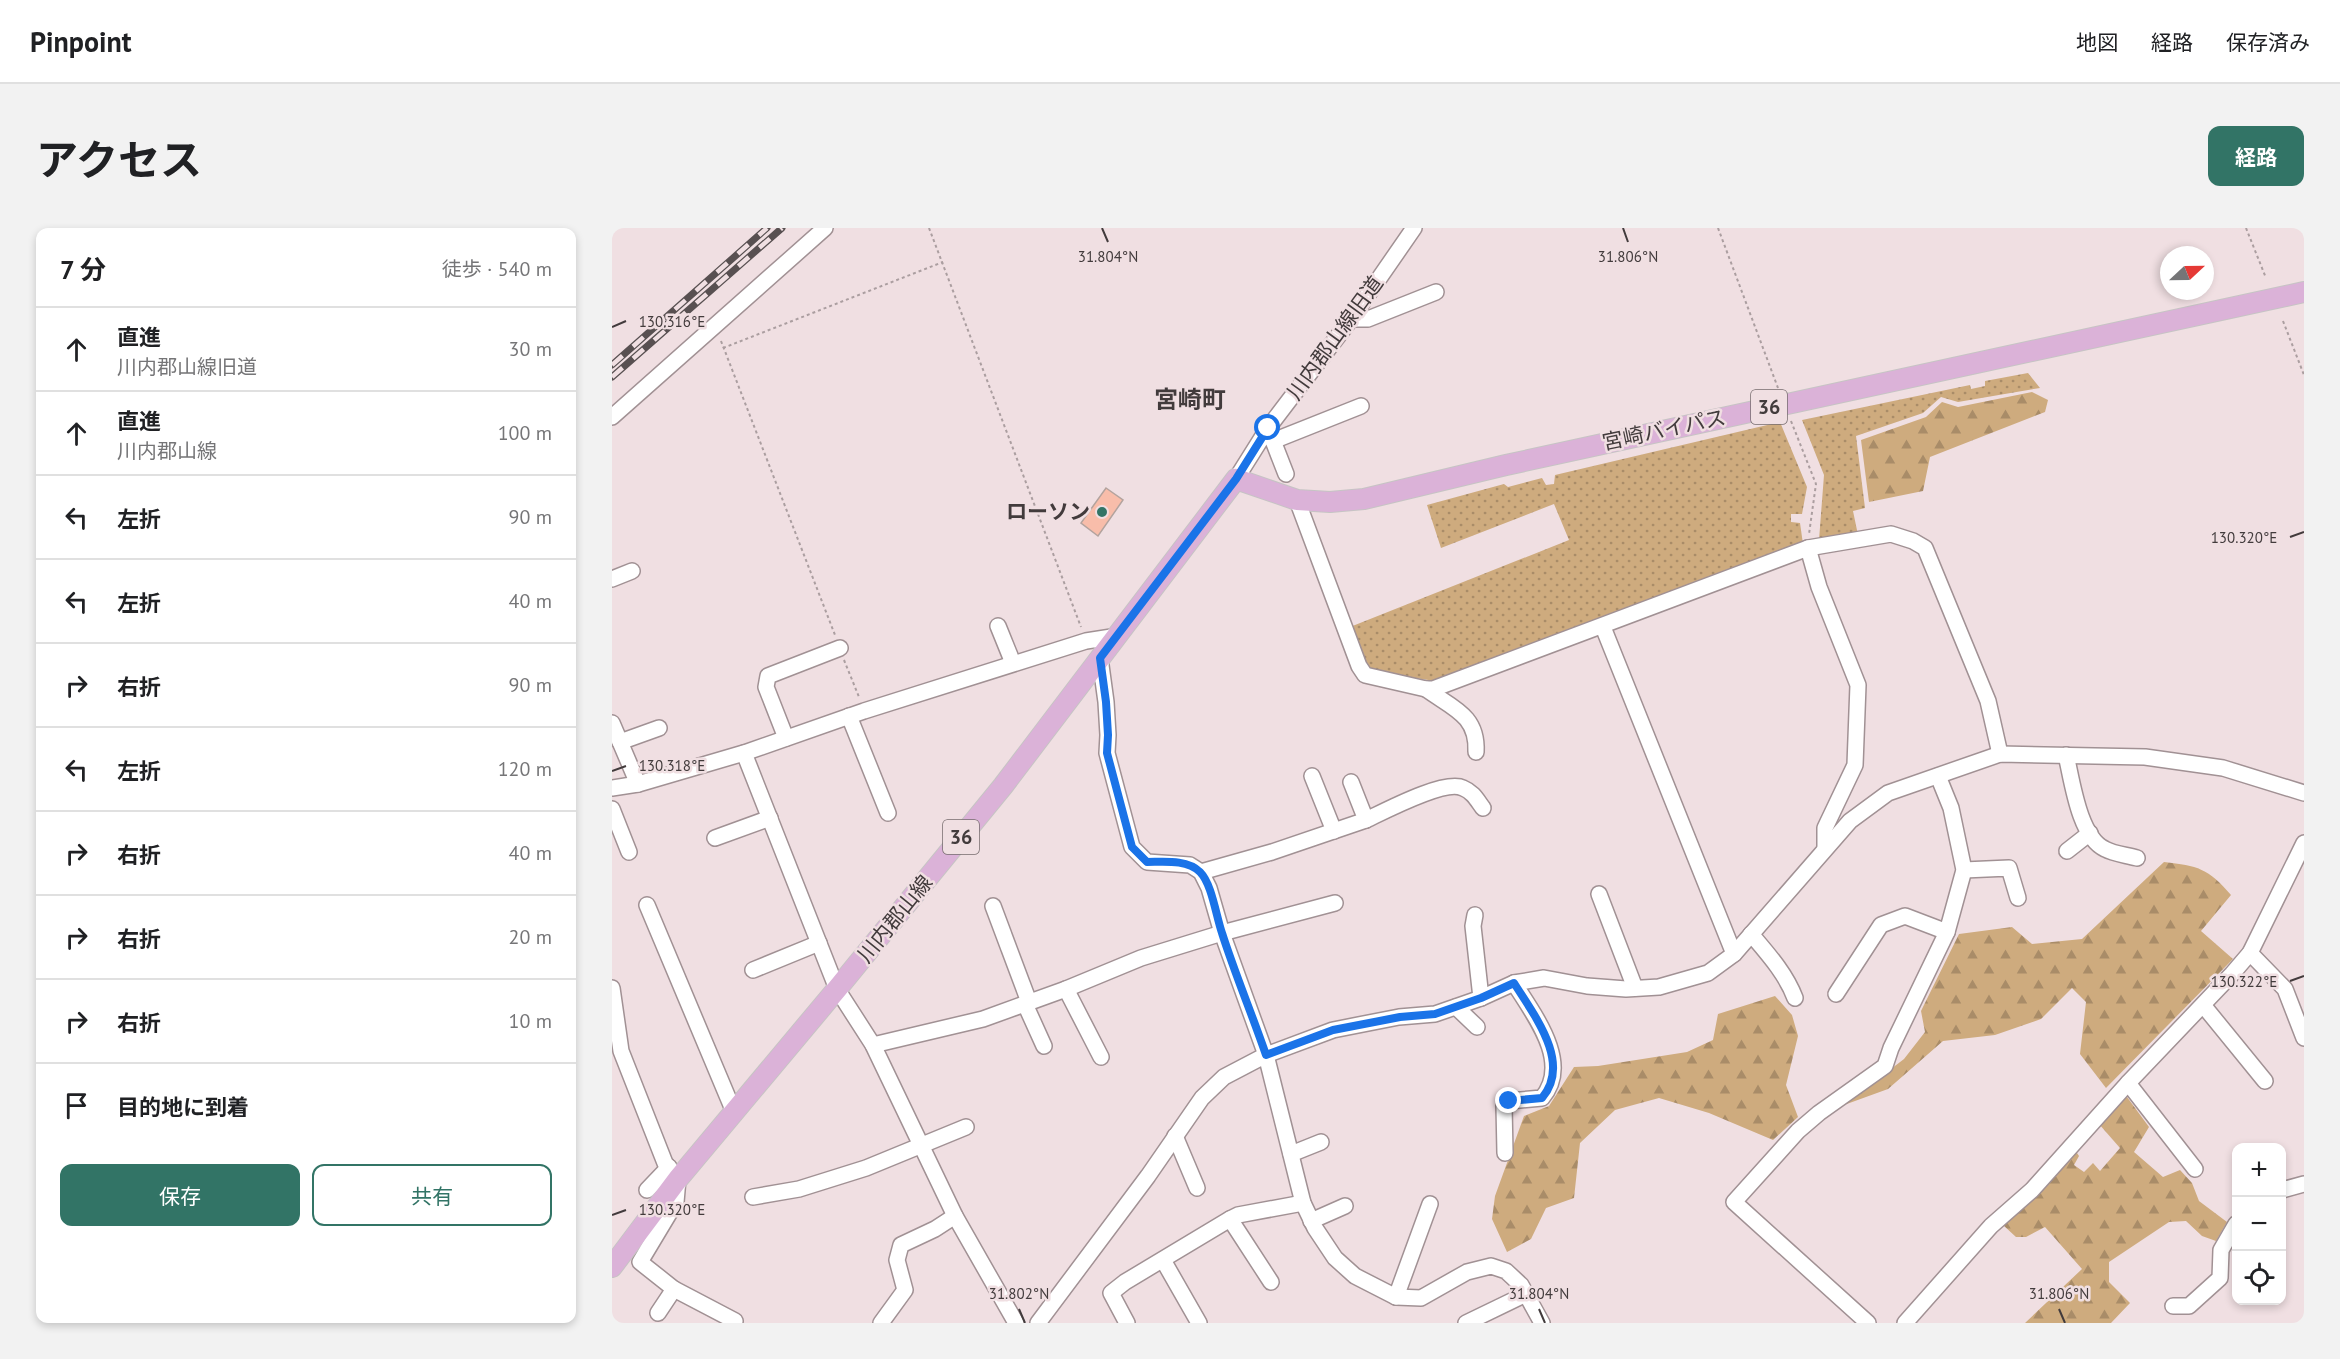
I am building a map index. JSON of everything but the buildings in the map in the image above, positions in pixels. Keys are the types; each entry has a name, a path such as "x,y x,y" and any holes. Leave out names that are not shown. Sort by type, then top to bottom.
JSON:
{"main road":[{"name":"宮崎バイパス","path":"1236,479 1297,500 1330,502 1364,499 1506,465 2304,292"},
{"name":"川内郡山線","path":"612,1267 673,1173 734,1112 1003,786 1236,479"}],"street":[{"path":"612,417 825,228"},
{"name":"川内郡山線旧道","path":"1236,479 1271,435 1414,228"},
{"path":"1351,319 1368,319 1436,292"},
{"path":"1286,474 1271,435 1361,406"},
{"path":"1297,500 1359,666 1365,675 1426,689 1433,689 1604,627 1808,548 1891,534 1913,541 1925,548 1988,701 2000,754"},
{"path":"1808,548 1818,588 1858,685 1855,765 1825,828 1826,847"},
{"path":"612,579 632,571"},
{"path":"998,626 1013,663"},
{"path":"1604,627 1734,954"},
{"path":"612,788 638,784 744,753 1013,663 1086,641 1118,636"},
{"path":"786,738 766,687 768,676 840,648"},
{"path":"1100,658 1106,702 1107,753 1132,847 1147,862 1175,862 1190,865 1201,872 1209,888 1222,933 1266,1055 1303,1203 1311,1221 1335,1258 1355,1276 1396,1297 1421,1298 1467,1272 1491,1266 1506,1271 1521,1285 1542,1323"},
{"path":"1426,689 1465,716 1477,737 1476,752"},
{"path":"849,716 888,813"},
{"path":"612,723 638,784"},
{"path":"620,742 659,728"},
{"path":"744,753 837,989 873,1045 955,1216 1016,1323"},
{"path":"1038,1323 1202,1098 1224,1077 1266,1055 1333,1030 1400,1017 1435,1014 1481,998 1514,983 1544,978 1587,986 1659,987 1708,973 1734,954 1850,821 1888,793 2000,754 2066,754 2145,757 2223,768 2304,794"},
{"path":"2066,754 2078,804 2090,833 2104,849 2137,858"},
{"path":"1312,776 1334,831"},
{"path":"1868,1323 1734,1202 1798,1131 1819,1113 1885,1066 1891,1048 1947,932 1964,870 1951,808 1938,776"},
{"path":"1351,782 1366,820"},
{"path":"1201,872 1272,852 1366,820 1427,792 1461,786 1473,794 1483,808"},
{"path":"612,809 630,852"},
{"path":"716,838 770,818"},
{"path":"2067,850 2090,833"},
{"path":"1905,1323 1991,1226 2032,1190 2250,953 2304,843"},
{"path":"1964,870 2009,868 2018,898"},
{"path":"1599,894 1635,988"},
{"path":"873,1045 983,1019 1066,989 1141,958 1222,933 1335,903"},
{"path":"647,905 734,1112"},
{"path":"993,906 1044,1047"},
{"path":"1475,915 1473,926 1481,998"},
{"path":"1836,994 1881,925 1905,916 1947,932"},
{"path":"1751,934 1771,957 1795,998"},
{"path":"753,970 819,943"},
{"path":"2250,953 2285,989 2304,1038"},
{"path":"1505,1153 1504,1106 1509,1101 1542,1098 1548,1090 1554,1062 1539,1022 1514,983"},
{"path":"612,988 621,1051 665,1163 673,1173 676,1202 640,1262 674,1289 735,1321 734,1323"},
{"path":"1066,989 1101,1057"},
{"path":"2203,1005 2265,1081"},
{"path":"1456,1007 1477,1027"},
{"path":"2128,1083 2194,1169"},
{"path":"753,1197 799,1189 844,1175 966,1127"},
{"path":"1175,1136 1197,1188"},
{"path":"1291,1154 1321,1142"},
{"path":"647,1190 673,1173"},
{"path":"2286,1189 2304,1184"},
{"path":"1127,1323 1111,1293 1125,1282 1238,1215 1303,1203"},
{"path":"1396,1297 1430,1203"},
{"path":"1311,1221 1345,1206"},
{"path":"881,1323 905,1290 897,1260 901,1245 936,1229 955,1216"},
{"path":"1230,1219 1271,1282"},
{"path":"2173,1306 2190,1306 2220,1278 2221,1250 2232,1231"},
{"path":"1163,1260 1198,1323"},
{"path":"658,1313 674,1289"},
{"path":"1466,1323 1526,1294"}],"path":[{"path":"930,228 1086,641"},
{"path":"1718,228 1816,484 1808,548"},
{"path":"2246,228 2266,278"},
{"path":"723,348 943,262"},
{"path":"2283,321 2304,375"},
{"path":"717,323 723,348 864,711"}],"green space":[{"path":"2028,373 2040,388 1958,402 1941,397 1923,413 1856,436 1865,508 1853,511 1858,535 1819,540 1824,475 1802,420 1970,385 1971,389 1985,386 1985,381"},
{"path":"2032,392 2048,400 2045,412 1930,457 1923,491 1869,502 1861,440 1926,417 1942,402 1958,407"},
{"path":"1780,422 1807,487 1802,514 1791,514 1791,522 1800,523 1803,544 1435,681 1369,671 1350,627 1569,540 1554,504 1441,548 1427,505 1504,484 1508,487 1542,478 1546,485 1554,484 1555,475"},
{"path":"2164,862 2202,870 2216,879 2231,895 2201,931 2233,959 2106,1088 2080,1054 2086,1002 2072,988 2041,1019 1995,1035 1943,1041 1888,1089 1844,1105 1904,1059 1925,1032 1921,1011 1959,934 2012,927 2032,944 2082,939"},
{"path":"1775,996 1792,1015 1798,1036 1786,1085 1798,1117 1773,1140 1709,1113 1659,1098 1615,1110 1580,1143 1574,1198 1546,1208 1531,1239 1507,1252 1492,1219 1495,1196 1524,1116 1549,1106 1574,1067 1598,1066 1687,1052 1713,1040 1718,1014"},
{"path":"2127,1097 2149,1127 2134,1152 2163,1177 2180,1170 2192,1183 2199,1201 2227,1222 2216,1241 2202,1236 2186,1221 2169,1222 2109,1262 2109,1282 2130,1303 2111,1323 2025,1323 2082,1269 2045,1227 2026,1237 2016,1237 2003,1225 2075,1150 2079,1156 2074,1165 2084,1172 2093,1163 2100,1171 2120,1148 2099,1124"}],"railway":[{"path":"612,365 767,228"},
{"path":"612,377 782,228"}],"place":[{"name":"ローソン","path":"1102,512"}],"district":[{"name":"宮崎町","path":"1190,400"}],"route":[{"path":"1268,428 1236,479 1100,658 1106,702 1107,753 1132,847 1147,862 1175,862 1190,865 1201,872 1209,888 1222,933 1266,1055 1333,1030 1400,1017 1435,1014 1481,998 1514,983 1539,1022 1554,1062 1548,1090 1542,1098 1509,1101"}]}
